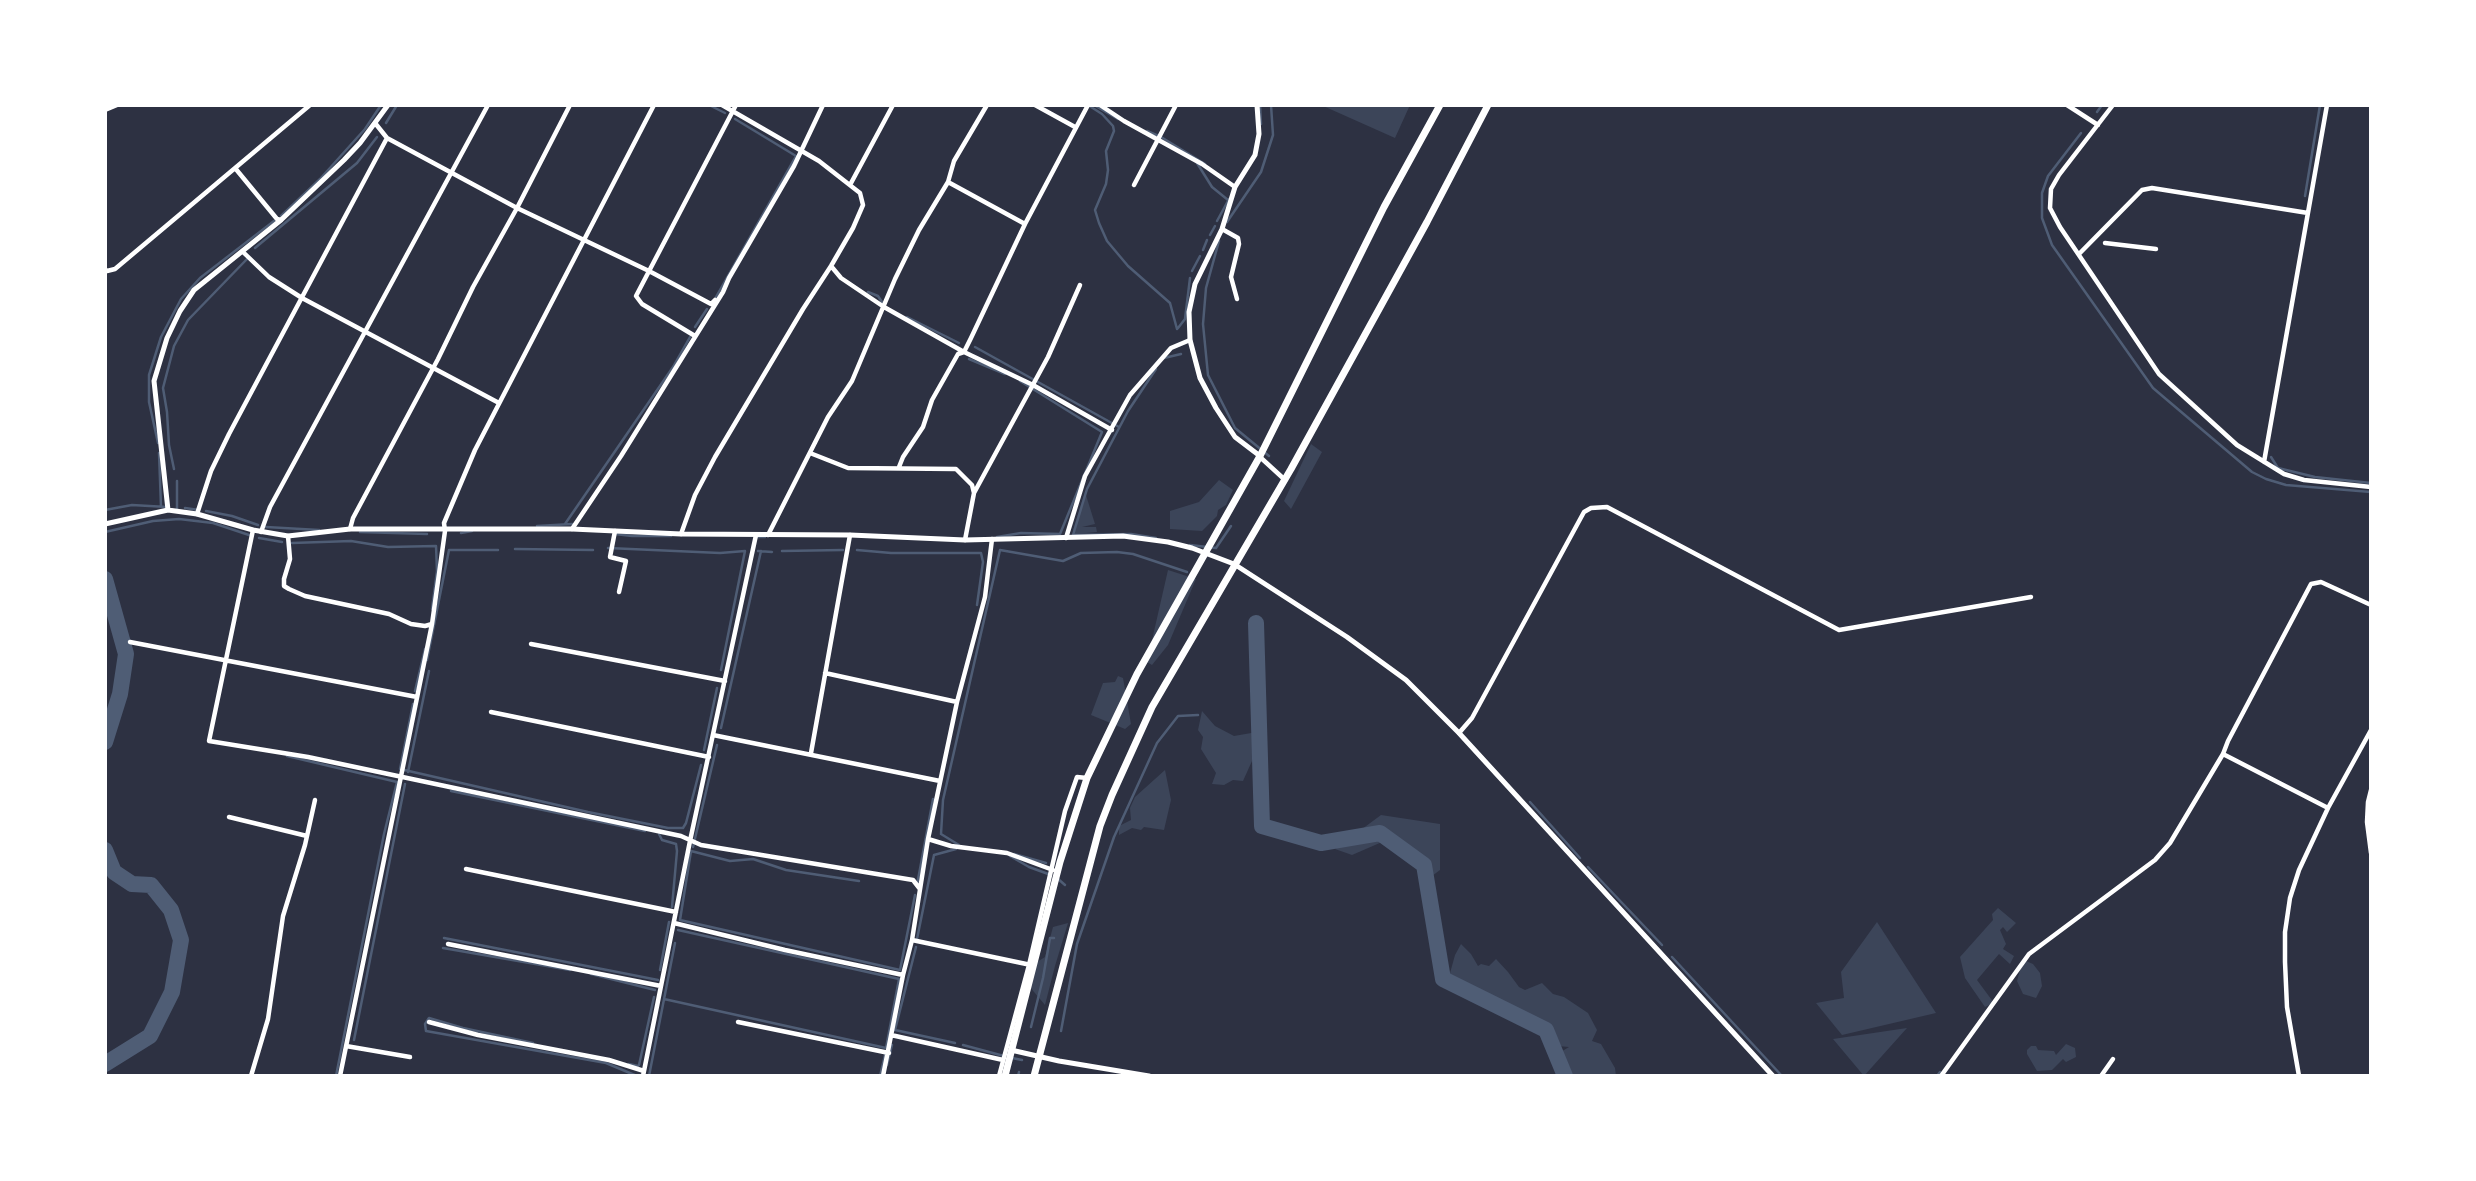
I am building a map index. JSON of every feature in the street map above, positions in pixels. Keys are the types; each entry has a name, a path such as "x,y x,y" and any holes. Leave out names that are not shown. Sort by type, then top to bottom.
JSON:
{"highway":[{"path":"1005,1076 1063,851 1087,778 1137,674 1259,456 1384,207 1440,105"},
{"path":"1034,1076 1088,870 1112,795 1152,707 1284,480 1489,105"}],"street":[{"path":"105,110 117,105"},
{"path":"105,270 115,269 310,105"},
{"path":"168,506 154,381 160,357 180,311 194,290 281,220 360,144 388,105"},
{"path":"261,532 271,507 488,105"},
{"path":"350,530 353,518 570,105"},
{"path":"340,1076 432,624 444,523 460,482 499,403 654,105"},
{"path":"681,534 695,495 715,457 831,266 863,205 862,196 850,185 801,149 734,108 722,105"},
{"path":"572,529 634,436 723,292 823,105"},
{"path":"850,185 893,105"},
{"path":"768,534 828,417 852,381 919,230 948,182 954,161 987,105"},
{"path":"1035,105 1075,127"},
{"path":"899,467 923,427 932,400 958,354 964,352 1025,223 1088,105"},
{"path":"1100,105 1202,164 1236,187"},
{"path":"1134,185 1159,141 1158,136 1175,105"},
{"path":"1258,105 1259,134 1255,155 1236,187 1222,229 1195,284 1189,312 1190,340 1200,378 1235,437 1284,480"},
{"path":"2067,105 2098,125"},
{"path":"2113,105 2055,182 2050,208 2159,373 2237,445 2284,474 2304,480 2371,487"},
{"path":"2264,463 2327,105"},
{"path":"695,336 642,304 636,296 734,108"},
{"path":"375,123 387,138 517,208 711,304 723,292"},
{"path":"197,514 211,471 229,434 387,138"},
{"path":"235,168 277,219 281,220"},
{"path":"948,182 1025,223"},
{"path":"2080,254 2142,190 2152,188 2308,213"},
{"path":"1222,229 1238,238 1231,277 1237,299"},
{"path":"2105,243 2156,249"},
{"path":"243,251 268,276 302,298 499,403"},
{"path":"831,266 841,278 884,307 1112,430"},
{"path":"965,540 974,493 1033,386 1080,285"},
{"path":"1066,539 1085,476 1130,396 1159,360 1176,344 1190,340"},
{"path":"810,453 848,468 956,469 972,485 974,493"},
{"path":"105,524 168,506 253,530 288,536 350,530 572,529 965,540 1139,537 1168,542 1206,554 1234,564 1347,637 1406,680 1460,733 1773,1076"},
{"path":"1460,733 1472,718 1584,512 1591,508 1606,507 1839,630 2031,597"},
{"path":"253,530 209,741 308,757 681,836 690,841 913,880 920,889"},
{"path":"615,531 610,557 626,561 619,592"},
{"path":"429,1021 478,1035 609,1060 643,1074 756,535"},
{"path":"811,753 850,535"},
{"path":"288,536 290,559 284,586 305,596 389,614 411,624 432,624"},
{"path":"883,1076 912,940 940,781 957,702 985,597 992,538"},
{"path":"1941,1076 2029,954 2155,859 2171,843 2223,754 2311,584 2321,582 2371,605"},
{"path":"130,642 417,696"},
{"path":"531,644 725,681"},
{"path":"825,673 957,702"},
{"path":"491,712 709,757"},
{"path":"2299,1076 2287,1007 2285,932 2290,898 2299,870 2328,808 2371,730"},
{"path":"713,735 940,781"},
{"path":"2223,754 2328,808"},
{"path":"999,1076 1032,965 1065,811 1075,780 1079,776 1087,778"},
{"path":"2371,790 2367,822 2371,853"},
{"path":"251,1076 268,1019 283,916 315,800"},
{"path":"229,817 307,836"},
{"path":"928,839 951,846 985,848 1007,853 1053,870"},
{"path":"466,869 676,912"},
{"path":"674,923 903,975"},
{"path":"912,940 1032,965"},
{"path":"448,944 661,986"},
{"path":"738,1022 889,1053"},
{"path":"891,1035 1003,1060"},
{"path":"346,1046 410,1057"},
{"path":"1011,1050 1149,1076"},
{"path":"2101,1076 2113,1059"}],"shaded area":[{"path":"1321,105 1410,105 1395,138"},
{"path":"1311,444 1322,452 1291,509 1284,501"},
{"path":"1219,480 1233,490 1226,505 1218,510 1217,516 1202,531 1170,529 1170,511 1199,502"},
{"path":"1085,492 1095,524 1082,527 1096,527 1097,532 1075,534 1073,530"},
{"path":"1168,570 1196,579 1168,645 1152,665 1147,662"},
{"path":"1118,676 1123,678 1131,724 1125,729 1091,715 1103,683 1115,682"},
{"path":"1202,711 1215,726 1234,736 1257,732 1252,761 1243,781 1233,780 1224,785 1212,784 1216,773 1201,749 1203,737 1198,730"},
{"path":"1165,770 1171,800 1164,830 1132,828 1119,835 1119,826 1131,820 1130,808 1135,797"},
{"path":"1381,815 1440,824 1440,870 1420,885 1419,868 1382,842 1352,855 1335,849"},
{"path":"1998,908 2016,923 2007,932 2003,927 2000,930 2006,944 2003,949 2014,956 2010,964 1999,954 1977,980 1994,1003 1985,1007 1965,978 1960,957 1993,920 1992,914"},
{"path":"1877,922 1936,1013 1842,1035 1816,1003 1844,998 1841,972"},
{"path":"1068,923 1045,1005 1029,986 1037,962 1045,957 1053,927"},
{"path":"1461,944 1478,966 1489,966 1496,959 1519,987 1525,990 1542,983 1553,994 1564,997 1588,1013 1597,1030 1592,1041 1601,1044 1615,1068 1616,1076 1560,1076 1554,1056 1569,1047 1547,1045 1543,1034 1447,984"},
{"path":"2026,961 2033,964 2040,973 2042,986 2036,998 2023,994 2017,981"},
{"path":"1907,1028 1864,1076 1833,1039"},
{"path":"2066,1044 2075,1048 2076,1057 2066,1062 2063,1059 2052,1070 2037,1071 2027,1054 2031,1046 2036,1046 2038,1050 2054,1051 2056,1055"}],"waterway":[{"path":"281,216 320,179 365,129 381,105"},
{"path":"386,123 397,105"},
{"path":"709,105 725,113"},
{"path":"1088,105 1102,114 1114,131 1106,151 1106,184 1095,210 1099,223 1107,241 1128,266 1170,303 1177,329"},
{"path":"1094,105 1118,119"},
{"path":"1260,105 1261,124"},
{"path":"1227,222 1261,172 1273,135 1271,105"},
{"path":"2097,112 2102,105"},
{"path":"2305,196 2320,105"},
{"path":"716,297 796,156 735,119"},
{"path":"1147,131 1205,164"},
{"path":"2081,133 2048,176 2042,193 2042,218 2052,245 2153,388 2252,472 2266,479 2286,485 2371,492"},
{"path":"255,248 357,163 377,137"},
{"path":"1197,163 1212,187 1228,200"},
{"path":"1217,221 1229,199"},
{"path":"158,443 149,402 149,375 161,337 181,299 200,278 274,221"},
{"path":"1210,235 1215,226"},
{"path":"1203,250 1207,240"},
{"path":"1219,241 1206,288 1203,324 1208,375 1235,428 1269,456"},
{"path":"1192,271 1200,256"},
{"path":"174,469 163,388 174,346 188,320 247,259"},
{"path":"1178,328 1185,319 1190,278"},
{"path":"868,292 878,296 882,302"},
{"path":"695,327 707,309"},
{"path":"907,317 959,343"},
{"path":"565,524 673,367 690,337"},
{"path":"975,347 1119,427"},
{"path":"1164,358 1181,354"},
{"path":"969,359 1005,374"},
{"path":"1156,369 1128,411 1087,489 1073,535 1131,534 1156,538"},
{"path":"997,537 1021,533 1060,534 1102,432 1020,381"},
{"path":"159,453 161,507"},
{"path":"2271,457 2278,468 2315,477 2371,483"},
{"path":"177,481 177,509"},
{"path":"105,510 132,505 167,507"},
{"path":"185,508 199,510"},
{"path":"206,511 258,525"},
{"path":"105,532 153,521 179,519 213,523 249,535"},
{"path":"537,526 572,524"},
{"path":"1190,545 1216,548 1231,526"},
{"path":"266,527 319,530"},
{"path":"461,533 472,531"},
{"path":"360,532 427,534"},
{"path":"615,534 671,536"},
{"path":"756,537 765,537"},
{"path":"259,538 282,542"},
{"path":"292,543 351,541 388,547 436,546 437,571 432,609"},
{"path":"608,548 720,553 745,551 721,670"},
{"path":"515,549 593,550"},
{"path":"427,660 449,550 498,550"},
{"path":"782,551 843,550"},
{"path":"857,550 891,553 981,553 983,562 977,605"},
{"path":"959,845 941,834 943,800 1000,550 1063,561 1081,553 1117,552 1133,554 1187,572"},
{"path":"758,551 772,552"},
{"path":"721,728 761,551"},
{"path":"105,579 126,654 120,694 105,742"},
{"path":"1256,623 1262,826 1321,843 1380,833 1424,865 1443,979 1546,1030 1565,1076"},
{"path":"415,691 425,649"},
{"path":"408,772 429,671"},
{"path":"704,750 717,688"},
{"path":"413,704 400,769 588,812 668,828 683,828 701,765"},
{"path":"1061,1031 1077,944 1114,837 1157,743 1178,716 1198,715"},
{"path":"693,847 717,745"},
{"path":"287,756 397,782 384,834 336,1076"},
{"path":"354,1040 405,784"},
{"path":"451,791 645,831"},
{"path":"917,885 933,799"},
{"path":"1530,802 1580,858"},
{"path":"659,834 662,840 676,844 672,907"},
{"path":"917,939 934,855 956,849"},
{"path":"105,850 114,872 132,884 151,885 171,910 181,940 172,992 150,1036 105,1064"},
{"path":"859,881 786,870 753,859 730,861 691,851 680,920 900,970 915,895"},
{"path":"1014,854 1046,863"},
{"path":"1010,856 1051,875"},
{"path":"1588,867 1662,945"},
{"path":"1057,878 1065,885"},
{"path":"660,970 669,922"},
{"path":"664,999 886,1048 899,979 678,930"},
{"path":"444,938 658,980"},
{"path":"1031,1027 1050,938 1054,938"},
{"path":"649,1076 675,943"},
{"path":"916,947 895,1030 955,1043"},
{"path":"443,948 570,970"},
{"path":"1672,957 1782,1076"},
{"path":"591,974 655,990"},
{"path":"639,1065 654,997"},
{"path":"533,1043 429,1018 425,1024 426,1031 606,1063 637,1076"},
{"path":"887,1065 892,1045"},
{"path":"963,1045 1004,1056"},
{"path":"880,1076 885,1055"},
{"path":"1012,1058 1022,1060"},
{"path":"629,1064 638,1066"},
{"path":"1018,1076 1019,1072"},
{"path":"1937,1076 1940,1072"}]}
